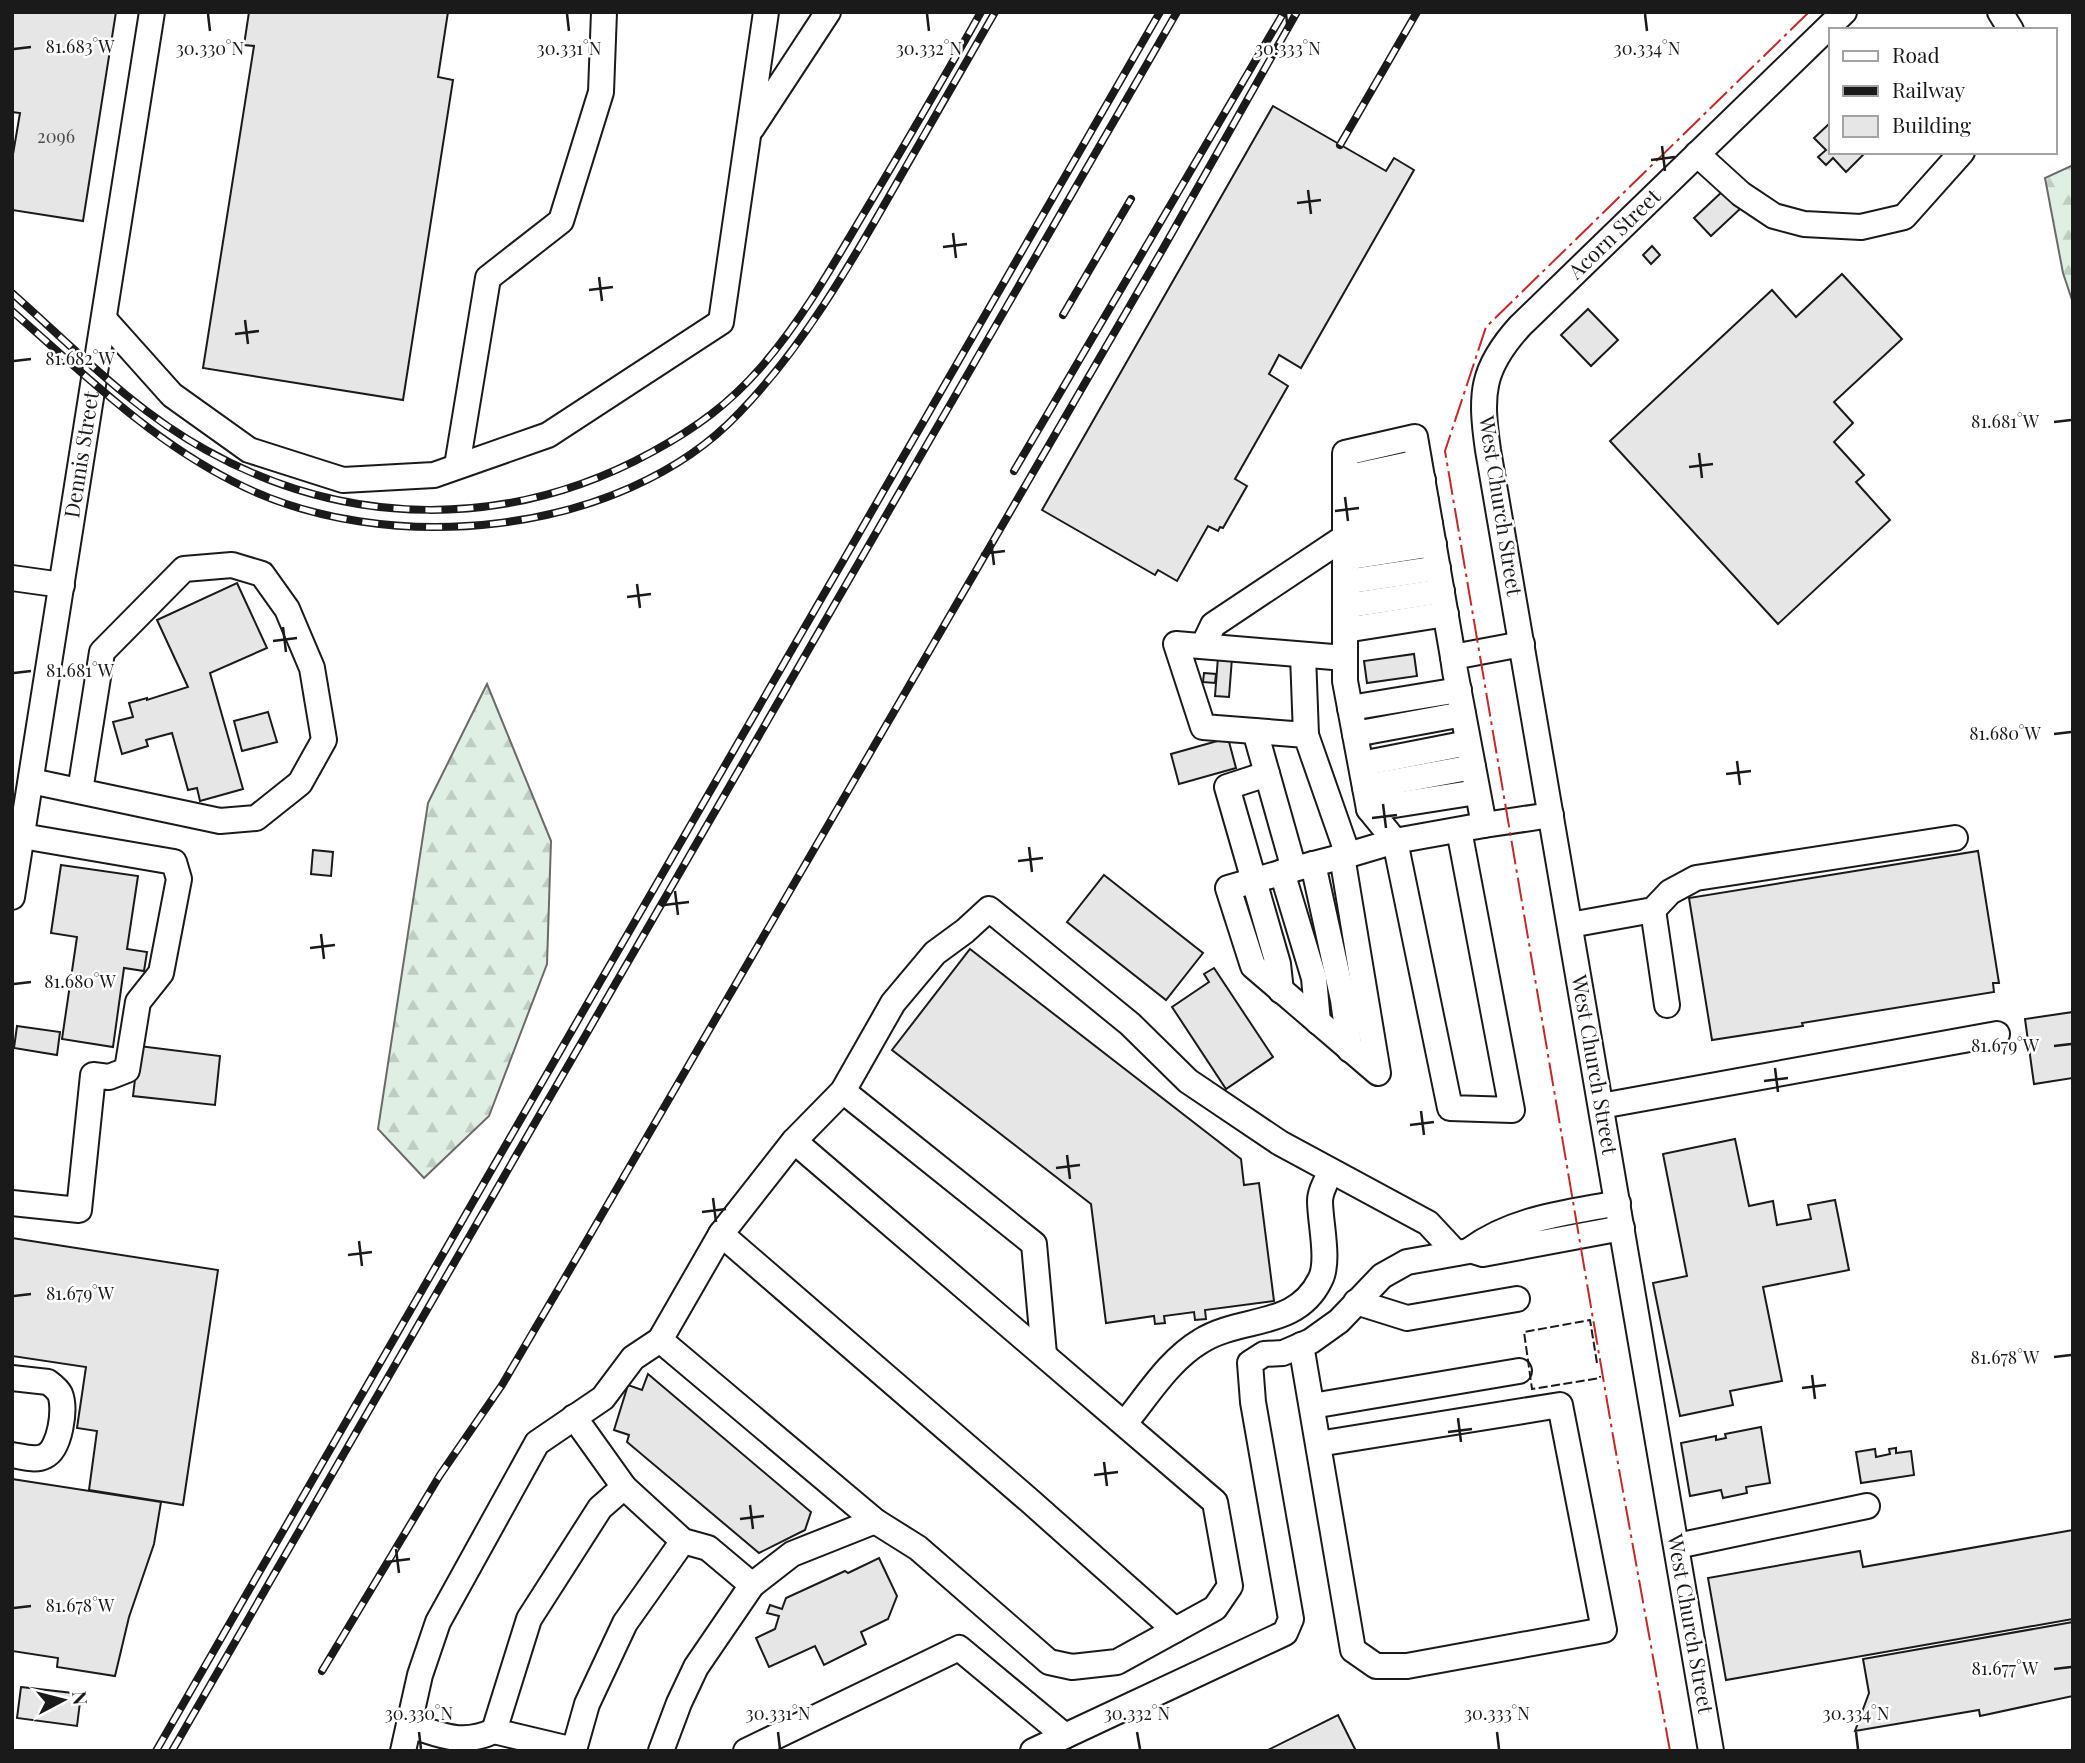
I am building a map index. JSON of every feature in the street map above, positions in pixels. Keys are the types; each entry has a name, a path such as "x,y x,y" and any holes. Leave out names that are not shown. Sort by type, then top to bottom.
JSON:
{"street":[{"name":"Dennis Street","path":"12,897 152,12"},
{"path":"457,466 488,278 561,220 601,92 604,12"},
{"path":"104,319 172,396 249,450 343,481 434,475 548,435 721,322 766,12"},
{"path":"748,135 828,12"},
{"name":"Acorn Street","path":"1486,379 1493,360 1520,326 1844,12"},
{"path":"2000,12 2011,28"},
{"path":"1697,154 1741,194 1774,216 1804,224 1861,227 1903,218 1960,154"},
{"name":"West Church Street","path":"1486,379 1483,399 1486,437 1711,1751"},
{"path":"1459,830 1512,1110 1450,1108 1395,841 1365,786 1345,681 1345,453 1415,437 1484,825"},
{"path":"1203,646 1213,625 1345,539 1432,536"},
{"path":"1345,539 1432,536"},
{"path":"1345,539 1432,536"},
{"path":"1345,631 1432,536"},
{"path":"31,781 220,821 256,818 300,783 324,740 312,668 287,609 262,574 232,565 184,569 102,652 80,791"},
{"path":"12,578 62,585"},
{"path":"1306,735 1203,727 1176,644 1345,658"},
{"path":"1453,657 1522,644"},
{"path":"1303,655 1306,735 1345,855 1378,1073 1253,966 1228,888 1296,868 1345,855 1395,841 1551,815"},
{"path":"1350,708 1459,690"},
{"path":"1355,734 1463,715"},
{"path":"1255,731 1296,868 1343,1000 1350,1050"},
{"path":"1365,786 1470,755"},
{"path":"1255,880 1227,787 1268,774"},
{"path":"1365,786 1477,792"},
{"path":"1570,925 1653,910 1670,892 1696,878 1955,838"},
{"path":"12,1203 79,1210 93,1075 109,1077 127,1070 138,1002 161,973 179,879 174,862 18,850"},
{"path":"1296,868 1314,978 1318,1023"},
{"path":"402,1751 420,1675 444,1611 537,1443 603,1398 633,1358 660,1340 721,1234 794,1141 843,1091 893,1003 935,953 989,909 1130,1024 1188,1081 1280,1143 1428,1223 1463,1252"},
{"path":"1653,910 1667,1005"},
{"path":"1601,1106 1997,1034"},
{"path":"843,1091 1034,1244 1044,1354"},
{"path":"660,1340 875,1521 918,1548 1049,1662 1072,1667 1117,1662 1215,1608 1230,1586 1215,1502 794,1141"},
{"path":"1125,1423 1182,1354 1219,1331 1276,1318 1291,1312 1309,1298 1322,1278 1324,1242 1320,1198 1331,1171"},
{"path":"1463,1252 1485,1239 1527,1221 1618,1203"},
{"path":"1033,1751 1285,1633 1291,1619 1257,1426 1250,1363 1264,1354 1283,1353 1311,1341 1339,1321 1382,1276 1408,1262 1463,1252 1483,1254 1622,1228"},
{"path":"721,1234 1175,1630"},
{"path":"1356,1302 1407,1318 1517,1299"},
{"path":"1301,1345 1353,1650 1376,1666 1407,1666 1604,1630 1560,1405 1318,1444"},
{"path":"1312,1406 1519,1371"},
{"path":"12,1378 48,1382 60,1394 62,1416 56,1444 48,1455 38,1459 12,1455"},
{"path":"574,1417 624,1487 683,1541 708,1548 752,1585"},
{"path":"494,1731 529,1619 600,1507 624,1487"},
{"path":"1677,1546 1867,1506"},
{"path":"661,1751 696,1667 752,1585 792,1554 875,1521"},
{"path":"409,1724 460,1740 470,1740 494,1731 574,1750 587,1704 625,1623 683,1541"},
{"path":"746,1751 959,1648 1065,1736"}],"green space":[{"path":"2073,165 2073,303 2063,273 2045,178"},
{"path":"487,684 551,841 547,964 489,1116 424,1178 378,1129 428,803"}],"building":[{"path":"12,12 116,12 83,221 12,210 12,160 20,113 12,112"},
{"path":"249,12 448,12 438,77 453,80 403,400 203,368 254,46 244,45"},
{"path":"1273,106 1386,171 1394,158 1414,170 1301,368 1279,355 1269,374 1288,386 1235,479 1247,486 1223,528 1220,527 1218,531 1208,526 1177,581 1158,570 1155,575 1042,510"},
{"path":"1829,124 1829,154 1864,154 1846,172 1833,158 1826,165 1818,157 1826,150 1814,138"},
{"path":"1724,190 1741,208 1711,236 1694,218"},
{"path":"1652,246 1660,255 1651,264 1643,255"},
{"path":"1842,274 1902,339 1834,402 1853,423 1834,442 1864,475 1856,482 1890,520 1778,624 1610,441 1772,290 1796,317"},
{"path":"1588,309 1618,340 1591,366 1561,335"},
{"path":"237,583 267,648 210,673 243,789 200,801 197,788 188,790 172,733 146,740 148,746 122,754 113,722 133,717 129,703 188,687 157,620"},
{"path":"1414,654 1417,676 1367,683 1364,661"},
{"path":"1218,657 1232,658 1229,697 1215,696"},
{"path":"1204,673 1216,674 1215,683 1203,682"},
{"path":"268,712 277,742 242,751 234,721"},
{"path":"1228,738 1236,768 1179,784 1171,754"},
{"path":"313,850 333,852 331,876 311,874"},
{"path":"1978,851 1999,983 1993,983 1994,992 1712,1040 1689,898"},
{"path":"61,865 138,876 127,949 147,952 144,971 124,968 113,1047 62,1039 77,937 51,933"},
{"path":"1104,875 1203,953 1166,1000 1067,922"},
{"path":"970,949 1241,1159 1244,1185 1259,1183 1274,1301 1205,1310 1206,1319 1195,1320 1194,1312 1164,1316 1165,1323 1155,1324 1154,1316 1106,1323 1091,1204 892,1050"},
{"path":"1214,968 1273,1057 1226,1089 1172,1007 1209,982 1204,974"},
{"path":"2073,1012 2073,1078 2034,1084 2025,1019"},
{"path":"17,1026 60,1032 57,1055 14,1048"},
{"path":"139,1046 220,1056 215,1105 133,1096"},
{"path":"1735,1139 1749,1206 1773,1201 1777,1225 1811,1219 1808,1205 1835,1200 1849,1270 1763,1287 1782,1381 1730,1391 1733,1405 1680,1416 1653,1283 1687,1276 1663,1154"},
{"path":"12,1238 218,1270 183,1505 89,1490 97,1431 77,1428 86,1367 12,1356"},
{"path":"648,1374 811,1512 805,1530 759,1553 627,1442 629,1435 614,1430 628,1385 642,1390"},
{"path":"1761,1427 1770,1483 1746,1487 1747,1493 1723,1498 1721,1490 1690,1496 1681,1443 1716,1436 1716,1440 1726,1438 1725,1434"},
{"path":"1896,1448 1896,1453 1911,1451 1914,1475 1861,1483 1856,1452 1875,1449 1876,1457 1890,1454 1889,1449"},
{"path":"12,1479 161,1502 154,1544 129,1617 115,1676 57,1667 58,1658 12,1651"},
{"path":"2073,1530 2073,1619 1726,1680 1708,1578 1860,1551 1863,1567"},
{"path":"879,1558 897,1596 888,1619 861,1632 866,1644 824,1665 815,1646 769,1667 756,1638 775,1629 779,1616 767,1613 770,1605 782,1609 786,1598"},
{"path":"2073,1622 2073,1696 1980,1716 1979,1710 1855,1731 1869,1693 1863,1659"},
{"path":"21,1687 81,1694 77,1726 17,1718"},
{"path":"1338,1715 1356,1751 1266,1751"}],"railway":[{"path":"12,293 105,377 154,416 206,450 260,476 315,495 372,506 429,510 486,506 542,496 598,478 652,452 697,424 750,380 789,332 825,278 981,12"},
{"path":"12,311 118,404 173,446 234,482 293,506 359,521 428,527 498,523 566,510 631,487 689,455 739,413 762,388 803,336 840,280 995,12"},
{"path":"156,1751 1160,12"},
{"path":"172,1751 1177,12"},
{"path":"1014,471 1284,12"},
{"path":"322,1671 440,1475 502,1385 1164,247 1297,12"},
{"path":"1340,145 1417,12"},
{"path":"1063,315 1131,199"}],"fence":[{"path":"1597,1363 1590,1320 1524,1332 1532,1389 1600,1376"}],"power":[{"path":"1670,1751 1613,1436 1445,451 1486,327 1809,12"}]}
